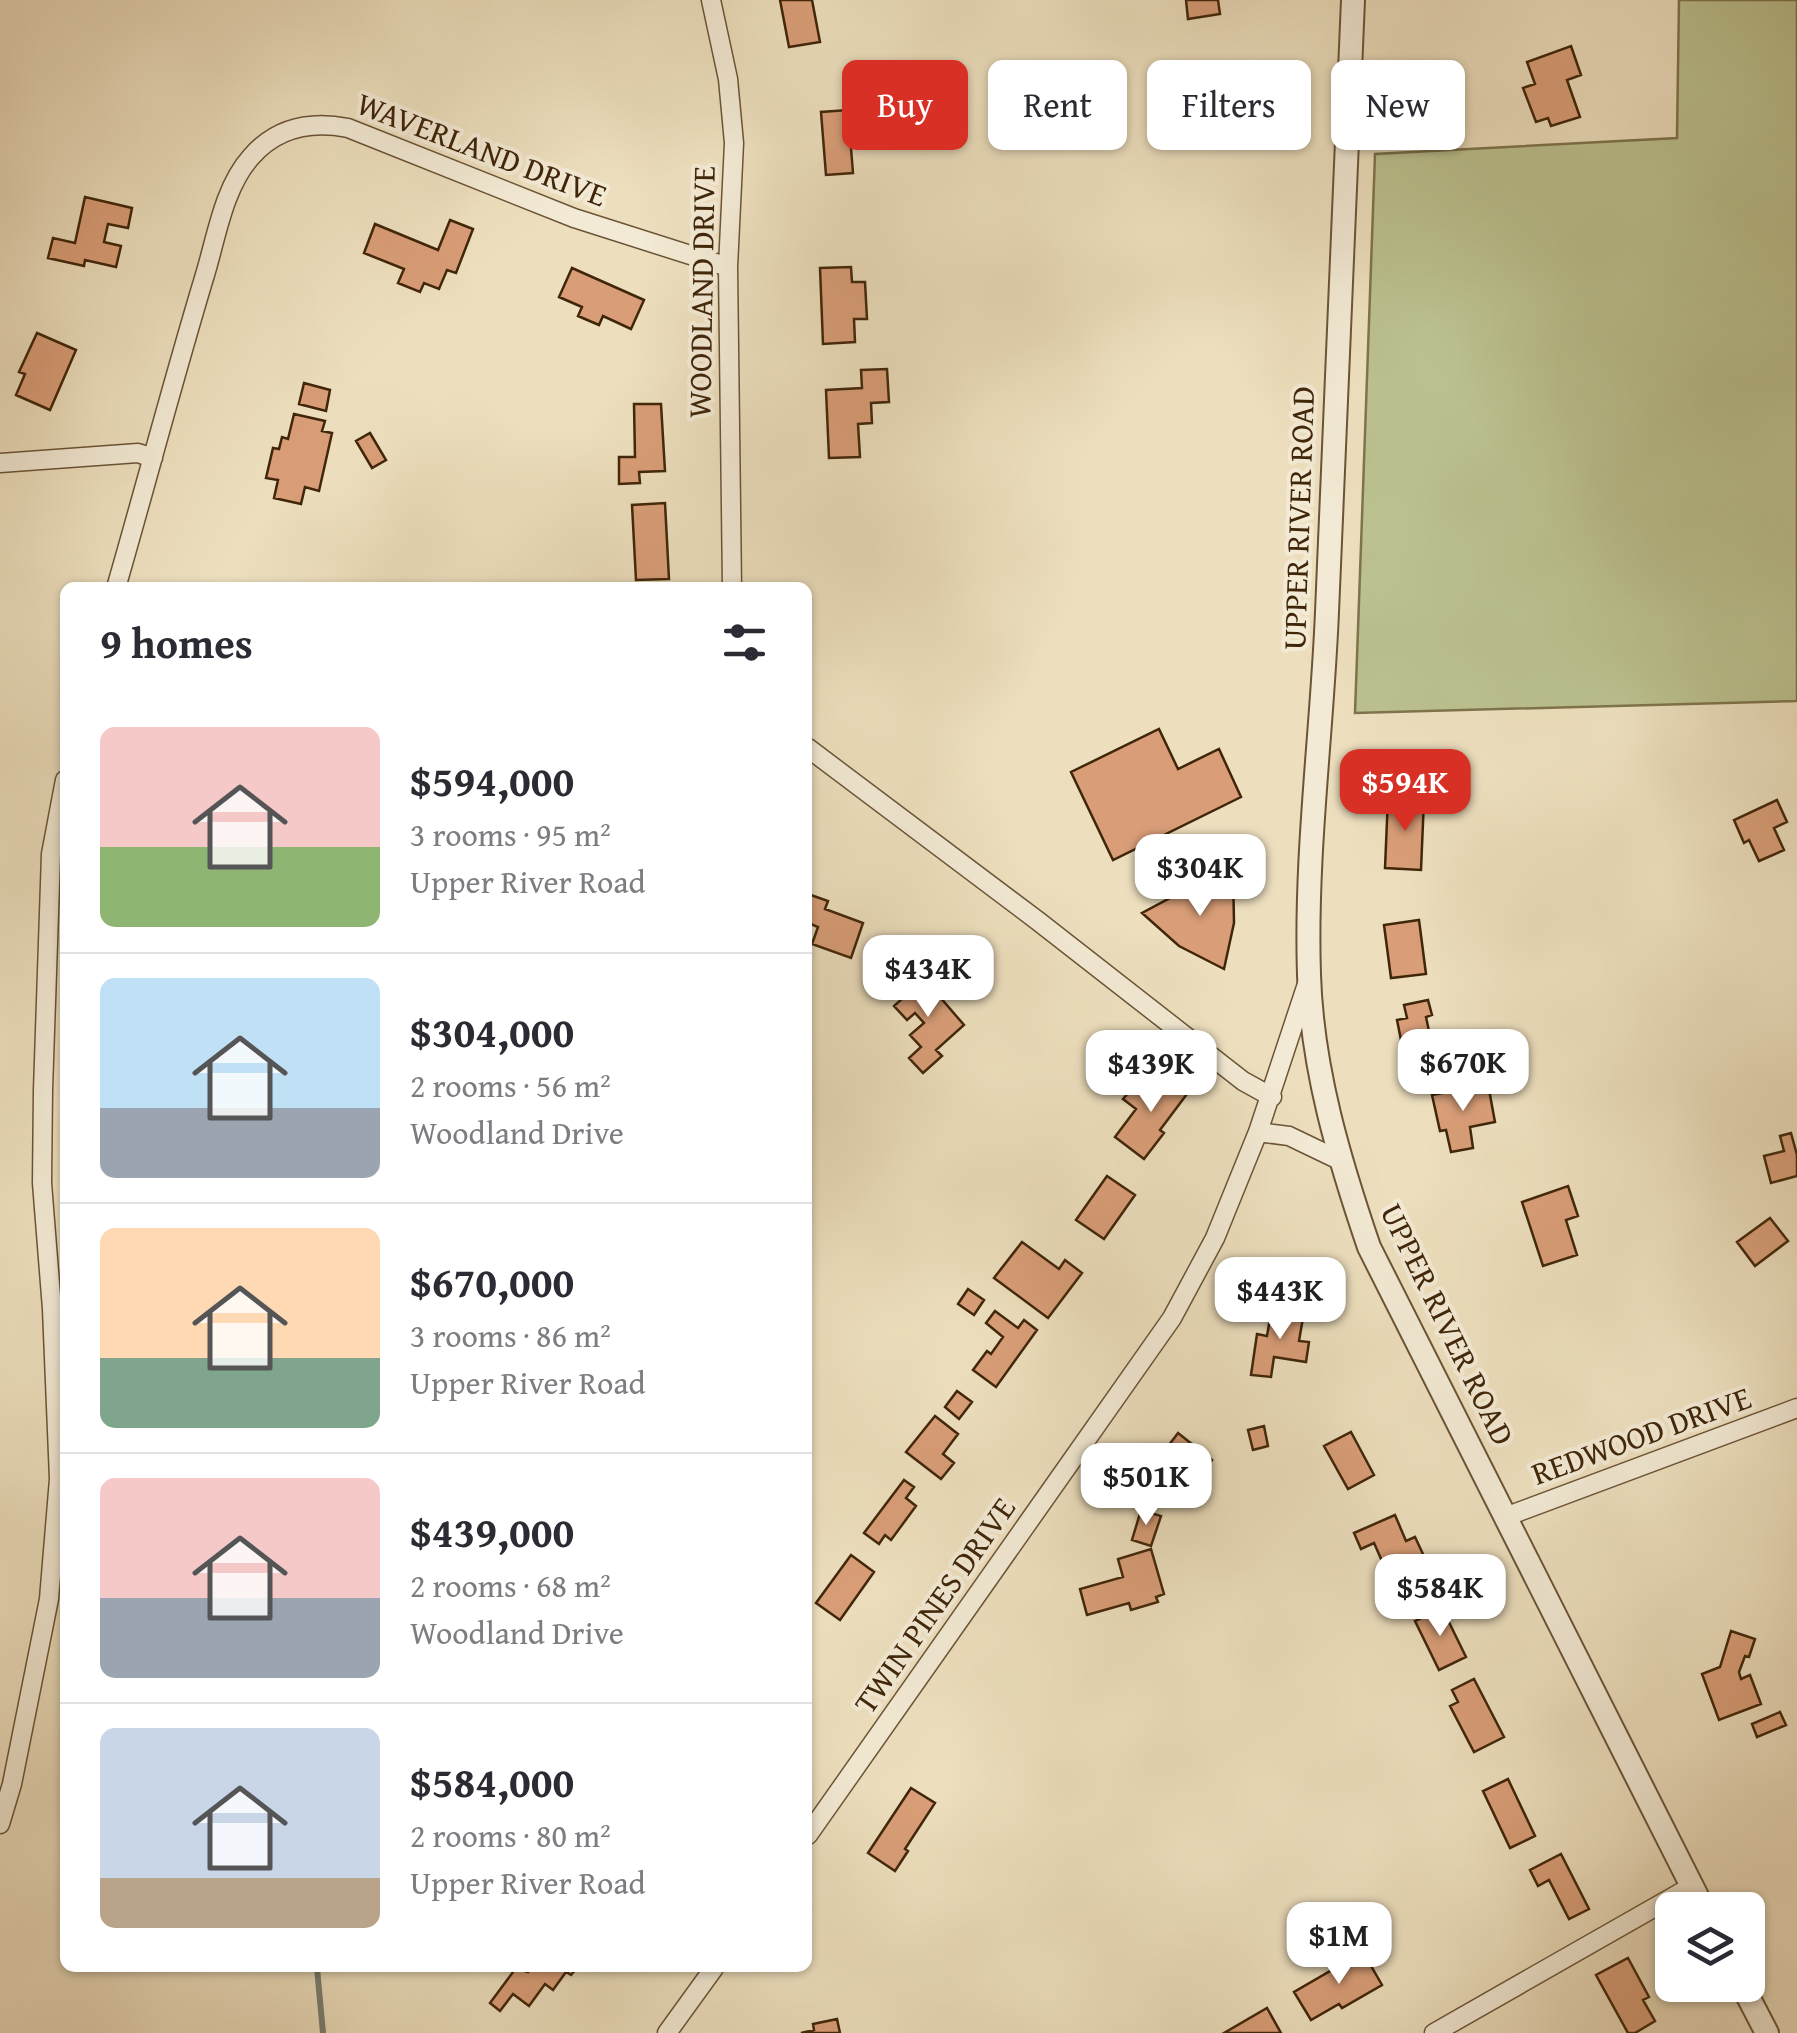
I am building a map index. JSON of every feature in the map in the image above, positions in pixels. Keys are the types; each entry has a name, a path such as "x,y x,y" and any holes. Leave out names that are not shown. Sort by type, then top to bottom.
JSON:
{"street":[{"name":"WOODLAND DRIVE","path":"711,0 728,79 734,142 728,267 732,582"},
{"name":"UPPER RIVER ROAD","path":"1354,0 1324,684 1312,842 1309,977 1323,1091 1339,1160 1369,1247 1695,1892"},
{"name":"WAVERLAND DRIVE","path":"118,582 177,363 226,204 250,158 289,130 322,123 348,128 574,218 728,267"},
{"path":"0,463 138,452 153,458"},
{"path":"812,751 1243,1080 1272,1096"},
{"path":"60,805 50,854 42,1183 60,1424"},
{"name":"TWIN PINES DRIVE","path":"812,1830 1172,1318 1215,1238 1258,1132 1309,977"},
{"path":"1258,1132 1289,1136 1339,1160"},
{"name":"REDWOOD DRIVE","path":"1505,1517 1797,1408"},
{"path":"0,1824 12,1784 49,1600 60,1474"},
{"path":"1434,2033 1692,1886"},
{"path":"667,2033 711,1972"},
{"path":"1751,2002 1767,2033"}],"green space":[{"path":"1679,0 1797,0 1797,701 1355,713 1375,154 1677,138"}],"building":[{"path":"780,0 812,0 820,42 789,47"},
{"path":"1186,0 1218,0 1220,14 1188,19"},
{"path":"1571,46 1581,75 1567,80 1580,117 1551,126 1548,118 1536,122 1523,88 1535,84 1527,62"},
{"path":"842,110 842,150 851,150 853,173 826,175 821,112"},
{"path":"85,197 132,208 128,228 108,224 104,242 121,246 116,267 85,260 84,266 48,258 53,238 75,243"},
{"path":"450,220 473,229 456,273 447,270 439,289 424,283 420,292 398,283 404,269 364,253 375,224 438,250"},
{"path":"851,267 852,282 865,282 867,319 854,319 855,342 823,344 820,268"},
{"path":"572,268 644,300 631,329 603,316 599,325 578,316 582,307 559,297"},
{"path":"37,333 76,350 50,410 16,395 25,374 19,372"},
{"path":"887,369 889,402 871,403 872,423 858,424 860,457 829,458 826,390 862,388 861,370"},
{"path":"304,383 330,390 326,411 299,404"},
{"path":"634,404 661,404 665,471 639,472 640,483 619,484 619,457 635,457"},
{"path":"294,414 325,421 322,431 332,433 319,491 305,487 301,504 274,498 278,480 266,478 273,448 279,449 282,437 288,439"},
{"path":"370,433 386,460 372,468 356,441"},
{"path":"665,503 669,579 636,580 632,505"},
{"path":"1159,729 1178,769 1219,749 1241,797 1113,860 1071,772"},
{"path":"1388,797 1424,799 1421,870 1385,868"},
{"path":"1777,800 1787,822 1774,828 1784,850 1759,861 1749,840 1744,843 1734,820"},
{"path":"1233,871 1234,923 1224,969 1179,946 1142,913 1187,889"},
{"path":"812,895 828,901 825,909 863,923 851,958 812,944 818,927 812,925"},
{"path":"1419,920 1426,974 1391,978 1384,925"},
{"path":"915,968 964,1025 936,1050 942,1056 923,1073 909,1058 921,1047 910,1035 924,1023 915,1013 907,1020 894,1006 904,997"},
{"path":"1428,1000 1432,1015 1426,1017 1436,1064 1407,1070 1397,1020 1407,1018 1404,1005"},
{"path":"1169,1073 1190,1090 1144,1159 1115,1137 1136,1109 1123,1099 1135,1085 1150,1096"},
{"path":"1488,1084 1495,1122 1470,1127 1473,1148 1451,1152 1446,1130 1440,1131 1432,1095"},
{"path":"1791,1133 1797,1176 1771,1183 1764,1156 1784,1151 1780,1136"},
{"path":"1107,1176 1135,1195 1104,1239 1076,1220"},
{"path":"1568,1186 1578,1216 1566,1220 1577,1255 1543,1266 1522,1202"},
{"path":"1770,1218 1788,1241 1755,1266 1737,1242"},
{"path":"1022,1242 1059,1269 1065,1260 1082,1273 1048,1318 994,1278"},
{"path":"968,1289 984,1300 974,1315 958,1304"},
{"path":"1272,1307 1304,1312 1299,1341 1309,1342 1306,1362 1274,1357 1271,1377 1251,1375 1257,1334 1267,1336"},
{"path":"995,1311 1018,1328 1024,1320 1037,1330 996,1387 973,1370 1003,1337 986,1323"},
{"path":"957,1391 972,1402 959,1419 945,1407"},
{"path":"935,1416 958,1434 943,1454 954,1463 941,1479 906,1452"},
{"path":"1264,1426 1268,1446 1253,1450 1248,1430"},
{"path":"1351,1432 1374,1475 1348,1489 1324,1446"},
{"path":"1178,1433 1212,1460 1203,1473 1195,1467 1190,1473 1202,1481 1189,1499 1156,1474 1174,1448 1169,1445"},
{"path":"904,1480 914,1487 906,1498 916,1506 891,1540 885,1535 879,1544 864,1533"},
{"path":"1141,1510 1161,1516 1151,1546 1132,1540"},
{"path":"1395,1515 1406,1541 1415,1537 1423,1554 1386,1570 1374,1543 1361,1549 1354,1533"},
{"path":"1151,1549 1164,1594 1156,1597 1158,1602 1131,1610 1129,1603 1087,1615 1080,1589 1123,1577 1118,1559"},
{"path":"851,1555 874,1572 840,1620 816,1603"},
{"path":"1442,1608 1466,1657 1439,1670 1415,1621"},
{"path":"1731,1631 1755,1639 1739,1672 1741,1679 1750,1675 1761,1704 1719,1720 1702,1674 1720,1667"},
{"path":"1474,1679 1504,1737 1474,1752 1450,1706 1458,1702 1452,1690"},
{"path":"1780,1712 1786,1725 1757,1737 1752,1724"},
{"path":"1508,1779 1535,1836 1510,1848 1483,1791"},
{"path":"911,1788 935,1803 895,1871 868,1853"},
{"path":"1561,1854 1589,1909 1569,1919 1549,1880 1538,1886 1530,1870"},
{"path":"1363,1952 1382,1985 1311,2020 1294,1992"},
{"path":"1628,1958 1649,1997 1643,2000 1655,2021 1635,2033 1628,2033 1596,1975"},
{"path":"513,1972 566,1972 553,1990 545,1984 529,2006 513,1994 500,2011 490,2003"},
{"path":"1267,2008 1281,2033 1224,2033"},
{"path":"837,2019 840,2033 801,2033 814,2030 813,2024"}],"waterway":[{"path":"317,1972 323,2033"}]}
